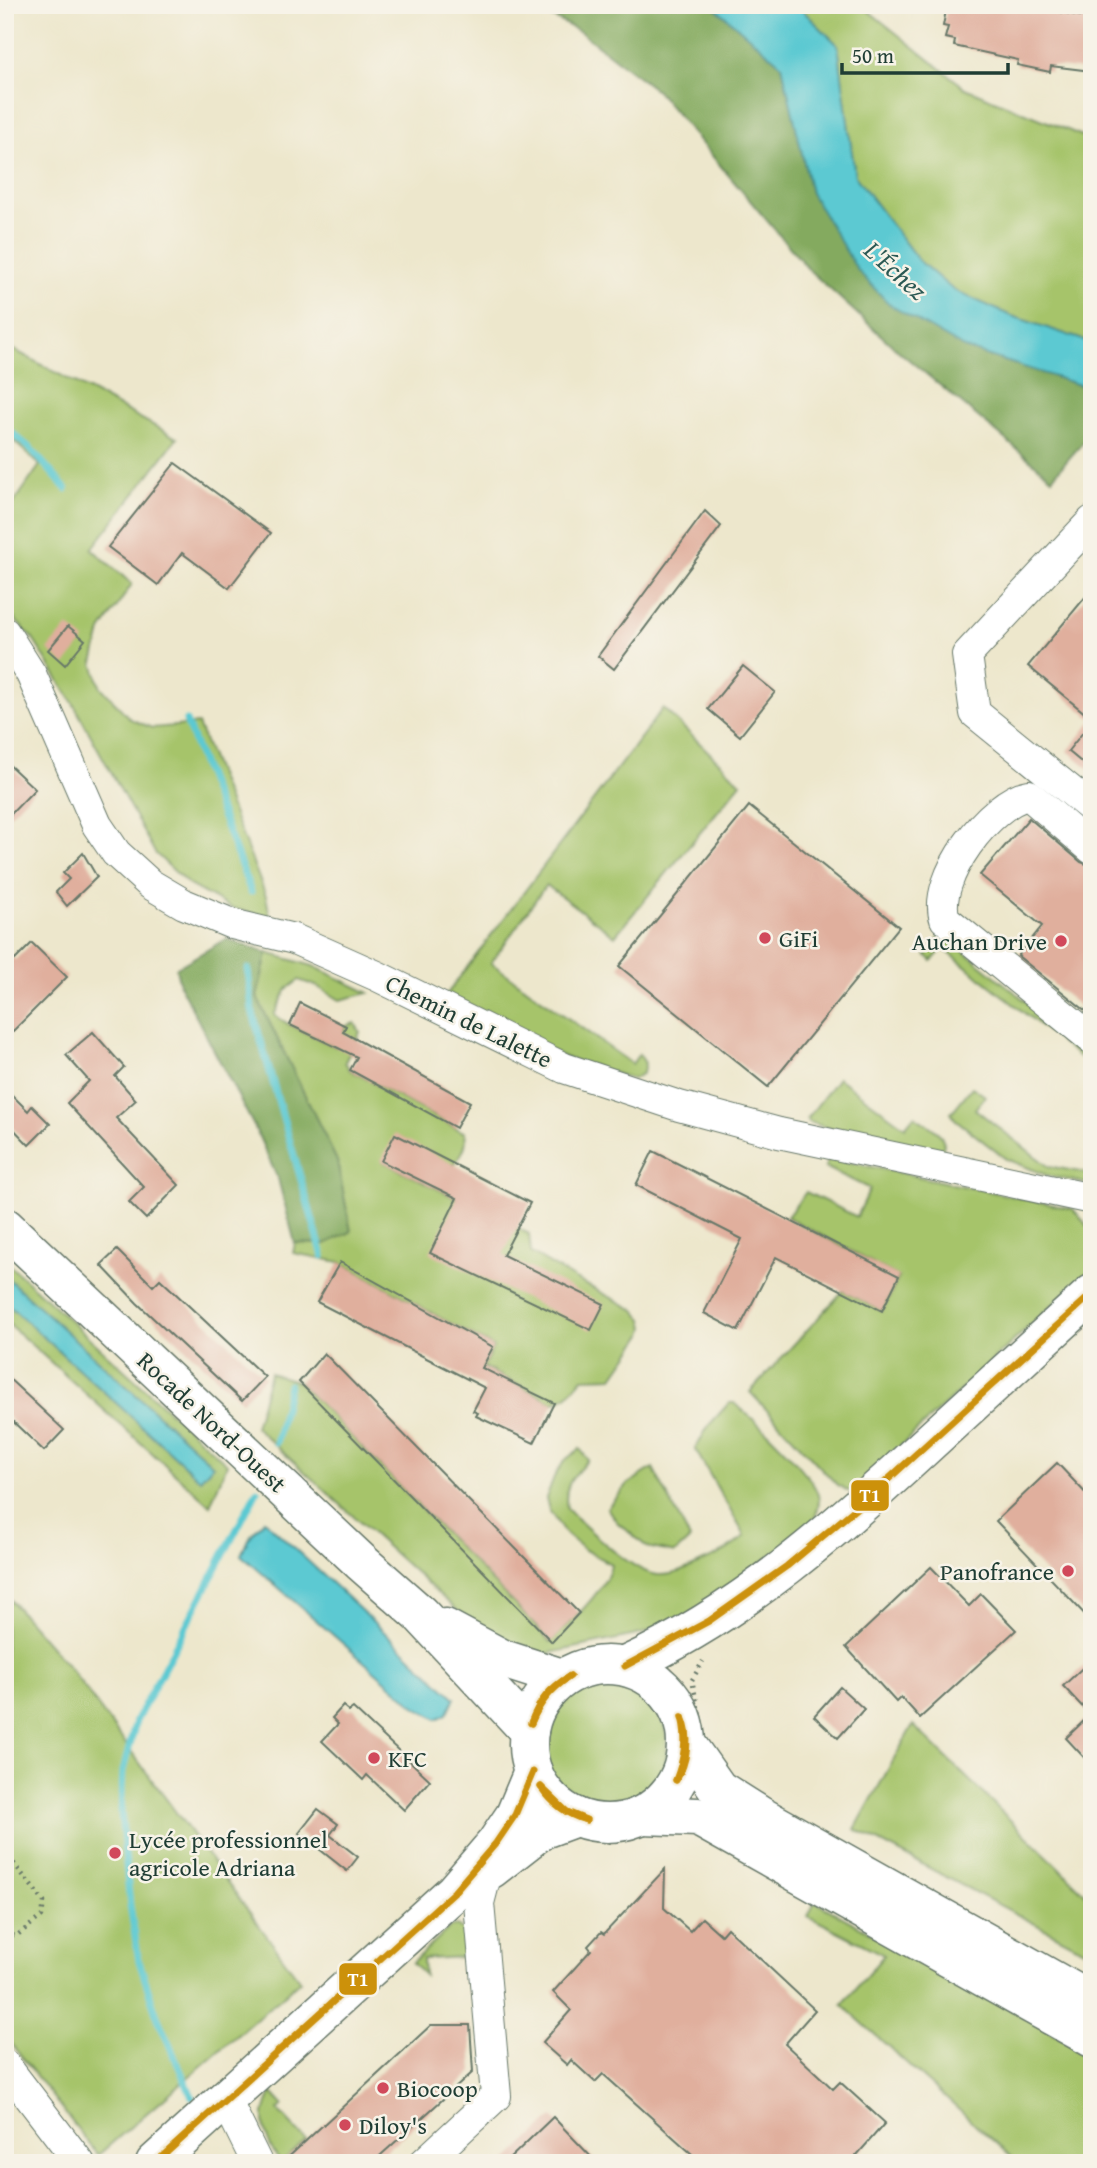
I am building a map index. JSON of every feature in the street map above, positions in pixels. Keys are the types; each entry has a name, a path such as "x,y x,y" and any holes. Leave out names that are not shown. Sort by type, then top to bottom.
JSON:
{"main road":[{"name":"Rocade Nord-Ouest","path":"5,1227 361,1562 420,1614 528,1731"},
{"path":"583,1828 543,1791 533,1772 528,1752 528,1731 535,1711 564,1667 581,1668 603,1664 618,1657 662,1649 702,1626 782,1570 848,1517 1092,1294"},
{"name":"Rocade Nord-Ouest","path":"420,1614 503,1659 564,1667"},
{"path":"674,1698 682,1669 702,1626"},
{"path":"618,1657 644,1672 674,1698 684,1721 695,1735 718,1789 1092,2002"},
{"path":"640,1825 675,1786 695,1735"},
{"path":"155,2163 454,1892 496,1843 515,1815 533,1772"},
{"path":"454,1892 487,1872 541,1830 583,1828 598,1823 640,1825 698,1817 1092,2038"}],"street":[{"path":"1092,521 967,655 975,713 1092,808"},
{"name":"Chemin de Lalette","path":"5,634 31,674 97,825 116,853 150,884 184,904 232,924 294,939 377,975 564,1068 679,1106 779,1133 1089,1202"},
{"path":"1092,849 1028,795 1017,797 982,827 966,848 949,876 942,900 945,919 1092,1039"},
{"path":"424,2163 496,2096 479,1903 487,1872"},
{"path":"5,2065 80,2163"},
{"path":"225,2098 257,2163"}],"path":[{"path":"695,1735 692,1680 701,1663 721,1646 702,1626"},
{"path":"564,1667 598,1648 618,1657"},
{"path":"583,1828 611,1842 640,1825"},
{"path":"5,1852 44,1902 42,1916 16,1936 5,1933"}],"green space":[{"path":"529,5 712,5 782,65 811,193 964,348 1092,389 1092,432 1052,478 896,349 809,270 657,91 579,31"},
{"path":"797,5 861,5 965,88 1092,140 1092,343 1009,315 953,290 918,260 855,176 838,45"},
{"path":"5,345 177,438 92,549 132,584 101,631 93,663 100,686 130,719 152,728 198,724 266,896 270,917 231,908 189,885 155,853 73,703 33,639 5,609 5,516 40,465 5,433"},
{"path":"663,708 741,783 615,936 546,885 491,963 632,1064 639,1054 645,1063 643,1073 633,1079 564,1057 444,998"},
{"path":"943,934 1092,1055 1092,1067 943,948 932,961 926,955"},
{"path":"226,939 267,953 257,997 337,1161 351,1232 325,1244 295,1243 278,1179 255,1128 180,986 176,968"},
{"path":"267,953 313,966 369,993 340,1000 299,980 287,989 274,1015 336,1047 346,1026 355,1023 360,1032 345,1062 350,1070 465,1133 464,1150 454,1164 382,1161 529,1234 531,1253 635,1310 643,1319 643,1334 613,1377 583,1378 567,1396 554,1403 483,1367 493,1347 340,1262 293,1253 295,1243 325,1244 351,1231 337,1161 257,997"},
{"path":"838,1078 905,1127 914,1116 930,1126 943,1139 942,1150 843,1132 808,1122 807,1119"},
{"path":"972,1087 985,1096 975,1109 1048,1166 1092,1174 1092,1185 1046,1175 1006,1159 955,1119 951,1113"},
{"path":"829,1158 1073,1209 1092,1231 1092,1268 851,1492 837,1485 750,1392 843,1291 882,1311 899,1277 787,1217 806,1192 857,1217 870,1189 825,1167"},
{"path":"5,1261 227,1464 210,1505 5,1321 5,1302 200,1479 213,1465 5,1276"},
{"path":"270,1373 299,1382 551,1642 596,1594 609,1573 611,1564 583,1549 563,1531 549,1510 546,1498 554,1477 565,1460 580,1449 588,1460 568,1487 567,1509 623,1558 647,1572 658,1575 681,1571 721,1553 745,1536 695,1449 709,1425 729,1403 734,1403 781,1446 805,1473 818,1495 819,1502 812,1526 683,1619 641,1634 545,1654 515,1646 461,1614 255,1427"},
{"path":"653,1468 690,1539 675,1553 647,1547 617,1522 607,1508 628,1484"},
{"name":"Lycée professionnel agricole Adriana","path":"5,1594 72,1671 300,1981 98,2155 5,2036"},
{"path":"605,1684 629,1689 649,1702 662,1722 667,1746 662,1770 649,1790 629,1803 605,1808 581,1803 561,1790 548,1770 543,1746 548,1722 561,1702 581,1689"},
{"path":"913,1725 1092,1900 1092,1954 855,1829"},
{"path":"815,1902 1092,2054 1092,2163 1018,2163 842,2005 884,1955 808,1916"},
{"path":"457,1926 465,1932 467,1957 423,1959 424,1975 412,1963 450,1927"},
{"path":"271,2092 283,2105 278,2110 306,2140 282,2163 271,2148 266,2135 265,2112"}],"water":[{"name":"L'Échez","path":"712,5 797,5 838,45 855,176 918,260 953,290 1009,315 1092,343 1092,389 964,348 890,305 858,271 811,193 782,65"},
{"path":"5,1276 213,1465 200,1479 5,1302"},
{"path":"264,1520 455,1698 447,1714 437,1719 416,1707 241,1555 248,1539"}],"building":[{"path":"947,5 1023,5 1092,18 1092,71 1051,66 1050,72 1017,65 1018,60 954,46 955,40 945,38 948,27 943,26"},
{"path":"175,463 271,533 229,588 182,553 158,585 108,547"},
{"path":"705,511 721,526 614,669 598,656"},
{"path":"1092,589 1092,719 1028,666"},
{"path":"68,626 85,640 65,665 48,650"},
{"path":"743,666 775,692 740,736 708,709"},
{"path":"1092,721 1092,771 1068,751"},
{"path":"5,761 35,789 5,820"},
{"name":"GiFi","path":"749,806 899,927 768,1087 619,966"},
{"path":"1029,818 1081,862 1092,866 1092,1016 1018,956 1042,926 980,875"},
{"path":"83,853 97,877 67,906 56,892 69,879 63,873"},
{"path":"32,943 67,977 5,1039 5,951 15,960"},
{"path":"300,1003 346,1026 343,1032 470,1102 456,1128 350,1070 357,1057 290,1025"},
{"path":"93,1032 124,1067 115,1076 136,1100 116,1118 179,1185 146,1219 129,1202 144,1187 67,1103 89,1081 66,1055"},
{"path":"5,1088 28,1111 32,1106 50,1124 29,1145 5,1120"},
{"path":"395,1134 530,1203 503,1255 604,1304 591,1330 430,1253 457,1198 381,1161"},
{"path":"653,1151 899,1276 882,1311 776,1257 738,1331 704,1313 742,1239 636,1185"},
{"path":"117,1250 153,1286 160,1279 265,1377 242,1401 137,1303 101,1265"},
{"path":"340,1262 493,1347 482,1368 554,1403 534,1443 476,1416 478,1413 473,1411 485,1388 317,1302"},
{"path":"324,1353 579,1613 552,1642 299,1382"},
{"path":"5,1375 64,1430 44,1451 5,1414"},
{"name":"Panofrance","path":"1057,1463 1092,1500 1092,1622 996,1521"},
{"path":"931,1567 969,1606 981,1594 1016,1630 920,1718 901,1697 896,1702 846,1647"},
{"path":"1092,1659 1092,1766 1066,1738 1090,1715 1063,1686"},
{"path":"840,1687 864,1709 838,1738 814,1716"},
{"name":"KFC","path":"343,1706 349,1711 353,1708 430,1780 404,1810 367,1775 363,1780 322,1741 338,1724 332,1718"},
{"path":"318,1809 338,1824 330,1835 358,1857 347,1871 299,1833"},
{"path":"665,1869 664,1908 690,1931 702,1918 721,1935 727,1928 815,2010 785,2044 833,2089 840,2082 885,2123 850,2163 702,2163 603,2074 595,2082 571,2060 567,2065 542,2043 571,2010 553,1992 591,1950 588,1946 601,1932 604,1934"},
{"path":"431,2025 470,2025 473,2072 372,2163 282,2163"},
{"path":"553,2117 597,2163 505,2163"}],"waterway":[{"path":"5,427 31,449 66,489"},
{"path":"186,721 251,892"},
{"path":"248,969 252,1010 323,1256"},
{"path":"276,1443 289,1385"},
{"path":"192,2097 157,2016 139,1961 130,1905 121,1813 123,1771 136,1721 257,1491"}],"transit line":[{"name":"T1","path":"625,1666 709,1621 787,1566 860,1505 1092,1294"},
{"name":"T1","path":"531,1723 546,1696 570,1676"},
{"name":"T1","path":"531,1723 547,1696 570,1676"},
{"name":"T1","path":"676,1780 684,1749 682,1717"},
{"name":"T1","path":"676,1780 683,1766 686,1749 686,1732 682,1717"},
{"name":"T1","path":"155,2163 454,1892 496,1843 515,1815 533,1772"},
{"name":"T1","path":"541,1787 567,1812 586,1820"},
{"name":"T1","path":"541,1787 561,1808 586,1820"}],"place":[{"name":"GiFi","path":"765,938"},
{"name":"Auchan Drive","path":"1061,941"},
{"name":"Panofrance","path":"1068,1571"},
{"name":"KFC","path":"374,1758"},
{"name":"Lycée professionnel agricole Adriana","path":"115,1853"},
{"name":"Biocoop","path":"383,2088"},
{"name":"Diloy's","path":"345,2125"}]}
